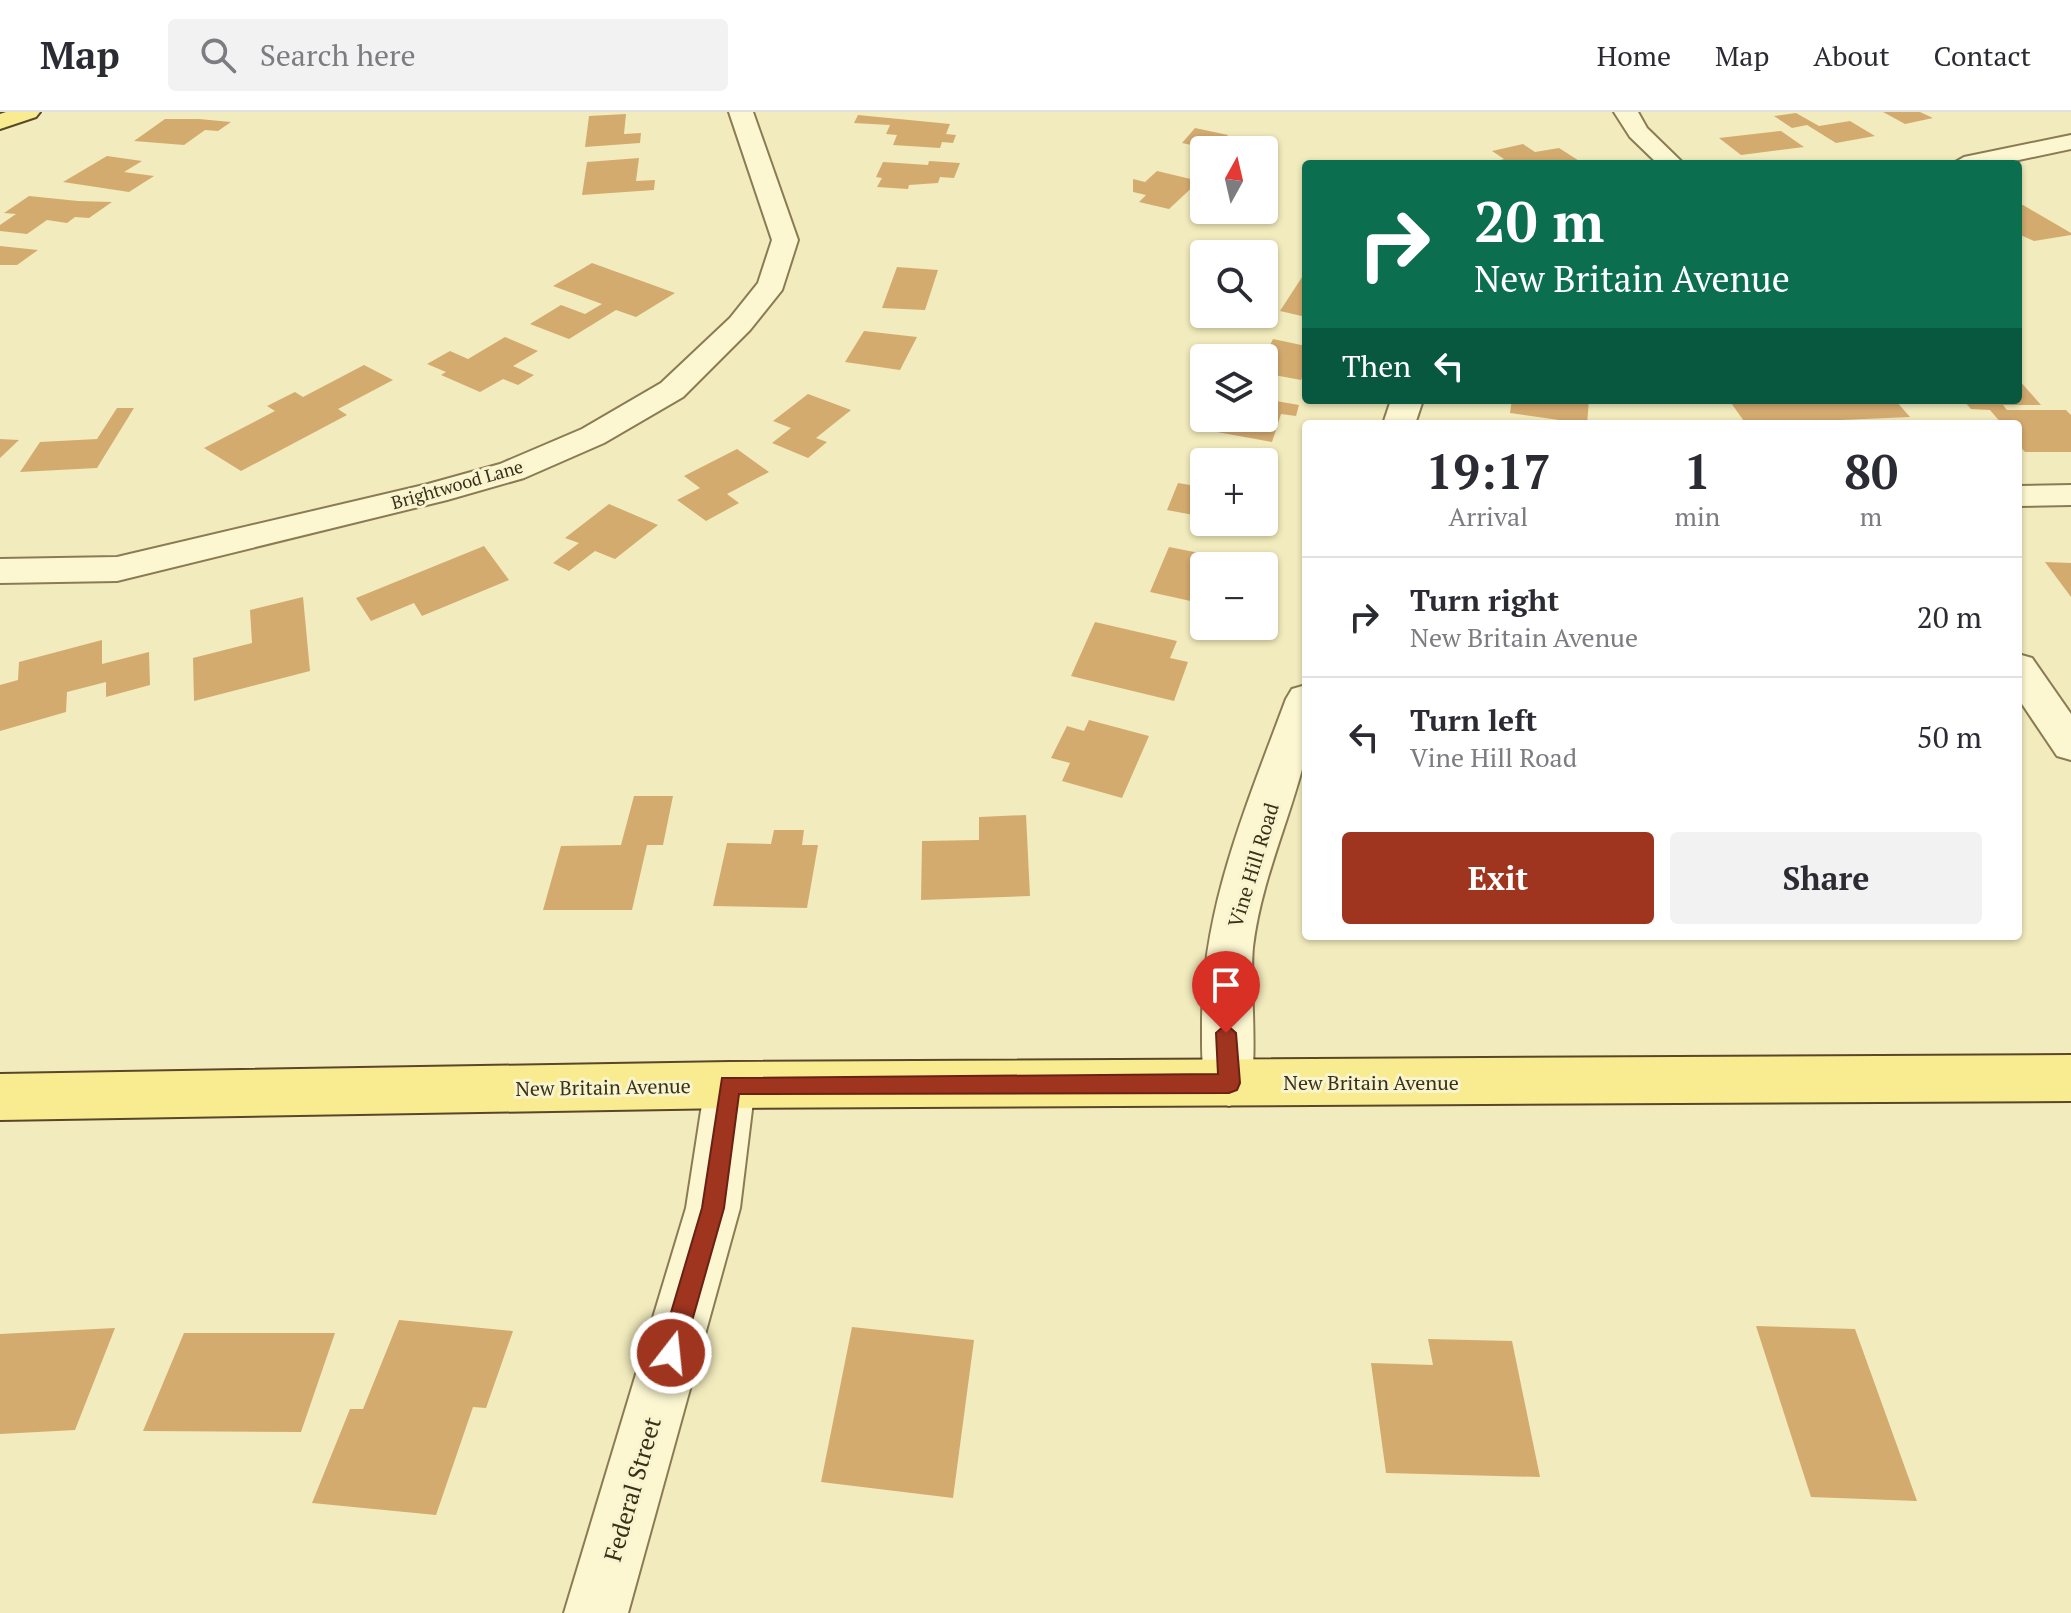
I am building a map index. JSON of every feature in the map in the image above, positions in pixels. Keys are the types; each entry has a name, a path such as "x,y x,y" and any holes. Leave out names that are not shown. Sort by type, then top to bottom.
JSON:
{"main road":[{"path":"0,122 28,112"},
{"name":"New Britain Avenue","path":"0,1097 730,1085 2071,1078"}],"street":[{"name":"Brightwood Lane","path":"0,571 117,569 435,493 512,471 552,454 593,436 672,390 740,324 772,284 785,240 741,112"},
{"path":"1626,112 1638,132 1668,160"},
{"path":"1983,160 2071,142"},
{"path":"2022,496 2071,495"},
{"path":"2022,674 2071,745"},
{"name":"Vine Hill Road","path":"1229,1083 1226,983 1233,930 1244,884 1302,711"},
{"name":"Federal Street","path":"596,1613 713,1208 730,1085"}],"building":[{"path":"1883,112 1920,112 1933,118 1905,124"},
{"path":"1796,113 1819,126 1850,121 1875,136 1836,143 1807,125 1792,128 1774,116"},
{"path":"626,114 624,134 641,133 640,143 585,147 589,116"},
{"path":"858,115 950,124 946,134 956,135 953,143 942,142 940,148 893,145 897,135 886,134 890,125 854,123"},
{"path":"165,119 231,122 218,131 205,130 184,145 134,141"},
{"path":"1195,128 1228,135 1190,136 1190,145 1182,143"},
{"path":"1781,131 1804,147 1741,155 1719,138"},
{"path":"1523,144 1535,152 1559,148 1578,160 1500,160 1504,159 1492,151"},
{"path":"107,156 142,161 124,172 154,176 129,192 63,182"},
{"path":"639,158 636,181 655,180 654,190 582,195 587,162"},
{"path":"929,161 960,163 954,178 940,177 938,183 909,185 908,189 877,187 882,178 876,177 883,162 928,165"},
{"path":"1157,171 1190,179 1190,189 1169,209 1139,202 1146,195 1133,192 1133,179 1145,182"},
{"path":"29,196 112,202 89,218 75,217 67,223 47,220 27,234 0,231 0,225 16,214 4,213"},
{"path":"2022,205 2071,235 2034,241 2022,236"},
{"path":"0,246 38,250 17,265 0,265"},
{"path":"592,263 675,293 636,317 616,310 569,339 530,324 561,305 585,314 602,304 553,286"},
{"path":"897,267 938,270 925,310 882,308"},
{"path":"1302,277 1302,316 1280,311"},
{"path":"864,331 917,337 900,370 845,362"},
{"path":"505,337 538,351 513,366 534,375 518,385 503,379 480,392 441,375 446,372 427,364 450,351 468,359"},
{"path":"1273,339 1302,345 1301,380 1278,376 1278,344 1271,344"},
{"path":"364,365 393,380 338,409 347,415 241,471 204,448 275,411 267,406 295,392 303,397"},
{"path":"2022,384 2041,405 2003,405 2007,410 2066,410 2071,415 2071,452 2025,452 2022,449 2022,420 1999,420 1990,410 1971,409 1967,404 2022,404"},
{"path":"808,394 851,410 816,438 827,442 808,458 772,443 791,428 773,421"},
{"path":"1278,401 1299,405 1296,416 1281,414 1278,423"},
{"path":"1511,404 1589,404 1587,420 1559,420 1510,413"},
{"path":"1732,404 1899,404 1910,417 1840,420 1743,420"},
{"path":"117,408 134,408 97,468 20,472 40,442 97,439"},
{"path":"1217,432 1275,432 1272,442"},
{"path":"0,439 19,440 0,458"},
{"path":"737,449 769,472 727,494 739,503 706,521 677,500 700,488 684,476"},
{"path":"1178,483 1190,485 1190,514 1167,510"},
{"path":"609,504 658,525 615,559 595,551 569,571 553,563 579,543 565,538"},
{"path":"484,546 509,580 422,616 414,603 371,621 356,598"},
{"path":"1169,547 1194,552 1190,552 1190,601 1150,592"},
{"path":"2045,562 2071,563 2071,597"},
{"path":"303,597 310,671 194,701 193,658 252,643 250,610"},
{"path":"1095,622 1177,641 1170,658 1188,662 1174,701 1071,676"},
{"path":"102,640 102,664 149,652 150,685 106,697 106,682 67,692 66,712 0,731 0,685 18,680 19,662"},
{"path":"1089,720 1149,736 1122,798 1062,781 1070,763 1051,758 1067,726 1084,731"},
{"path":"634,796 673,796 663,845 647,845 632,910 543,910 561,846 621,845"},
{"path":"1026,815 1030,896 921,900 922,841 979,840 979,817"},
{"path":"774,830 804,830 802,845 818,845 807,908 713,906 727,843 771,844"},
{"path":"399,1320 513,1331 486,1408 473,1407 436,1515 312,1503 350,1409 363,1409"},
{"path":"1756,1326 1855,1329 1917,1501 1811,1497"},
{"path":"852,1327 974,1340 953,1498 821,1482"},
{"path":"115,1328 75,1430 0,1434 0,1334"},
{"path":"184,1333 335,1333 301,1432 143,1431"},
{"path":"1428,1339 1512,1341 1540,1477 1386,1473 1371,1363 1433,1365"}],"route":[{"path":"671,1353 713,1208 730,1085 1229,1083 1226,1033"}]}
